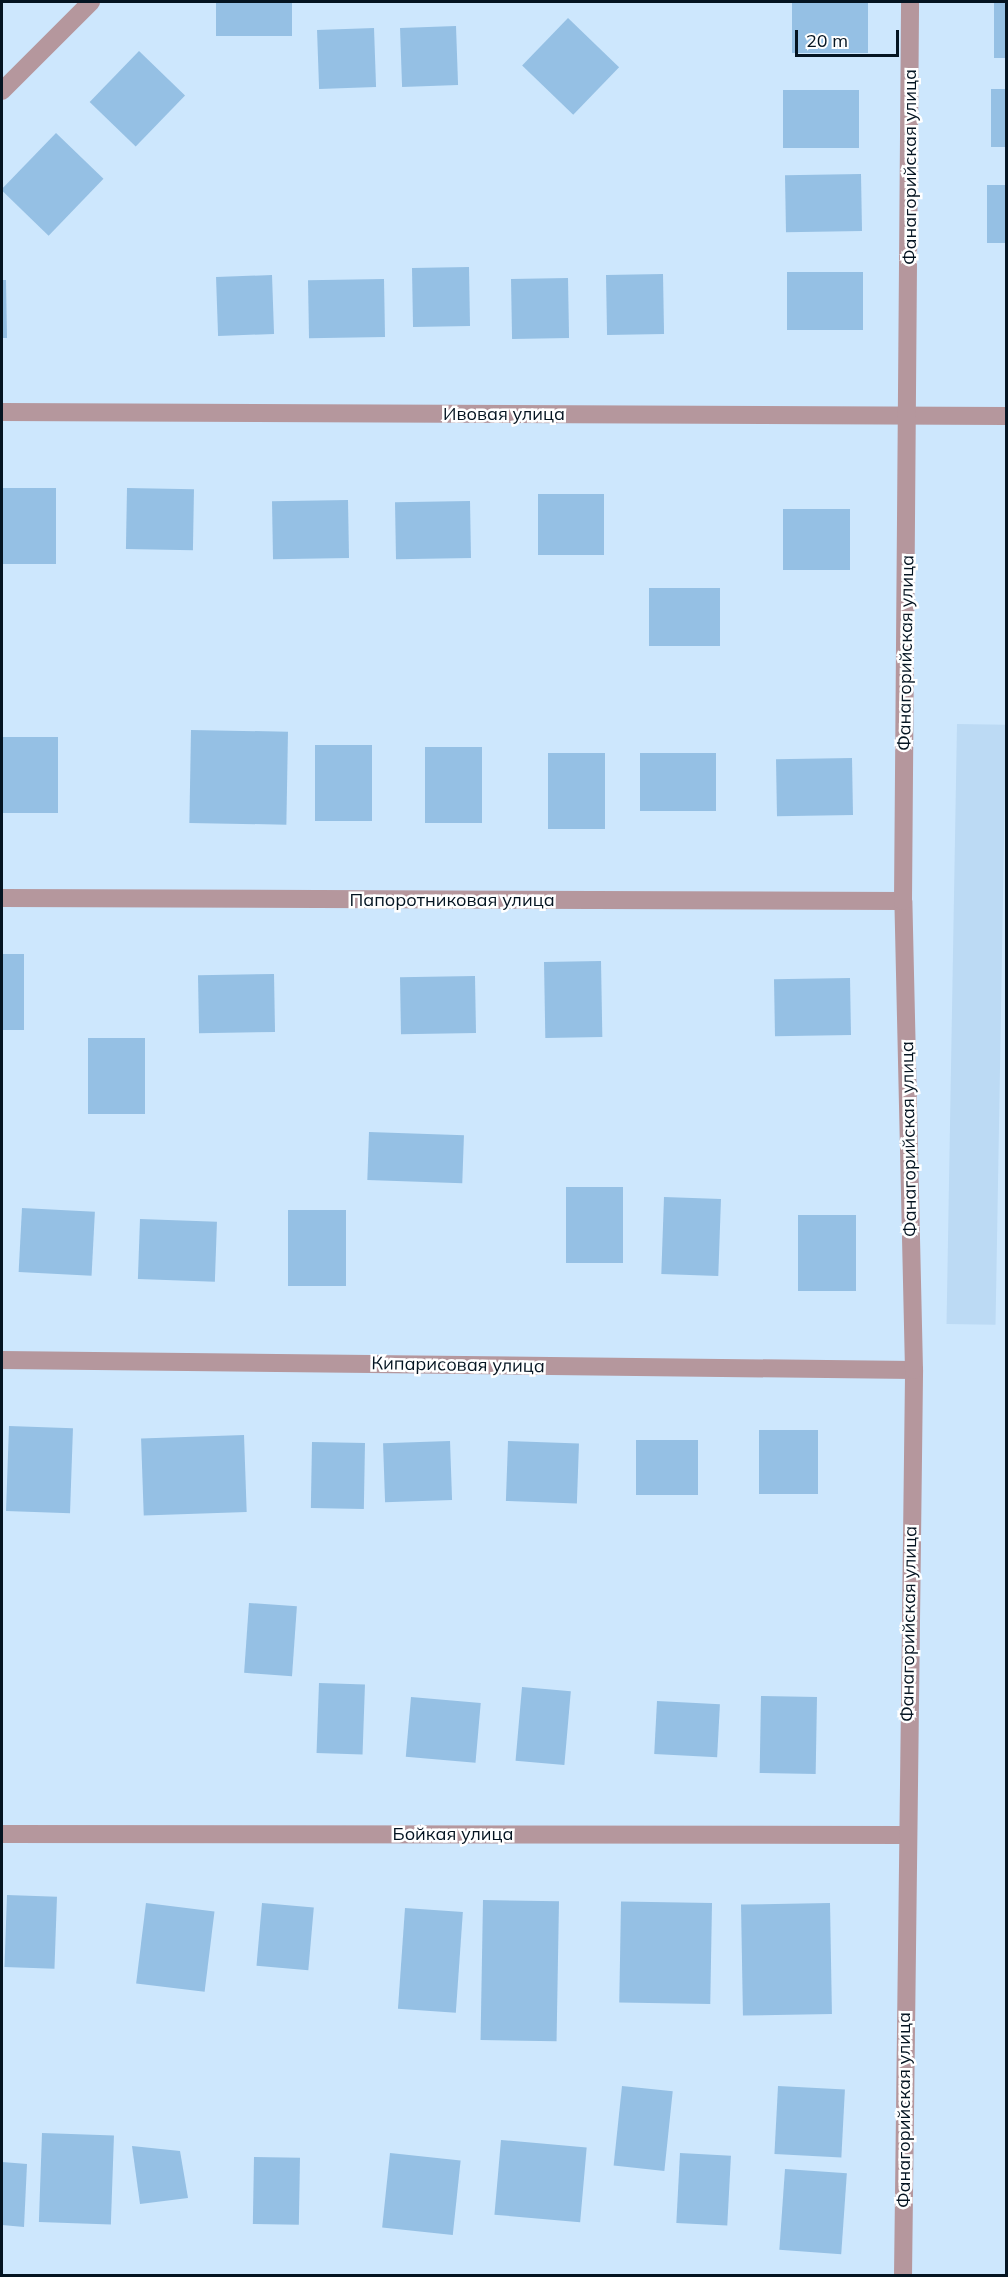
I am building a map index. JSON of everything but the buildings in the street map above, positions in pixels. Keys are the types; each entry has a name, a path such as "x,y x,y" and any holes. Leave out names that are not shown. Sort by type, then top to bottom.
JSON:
{"street":[{"path":"2,91 91,2"},
{"name":"Фанагорийская улица","path":"903,2276 905,1835 914,1370 903,901 909,415 910,2"},
{"name":"Ивовая улица","path":"2,412 1006,416"},
{"name":"Папоротниковая улица","path":"2,898 903,901"},
{"name":"Кипарисовая улица","path":"2,1360 914,1370"},
{"name":"Бойкая улица","path":"2,1834 905,1835"}],"shaded area":[{"path":"957,724 1006,725 996,1325 947,1324"}]}
